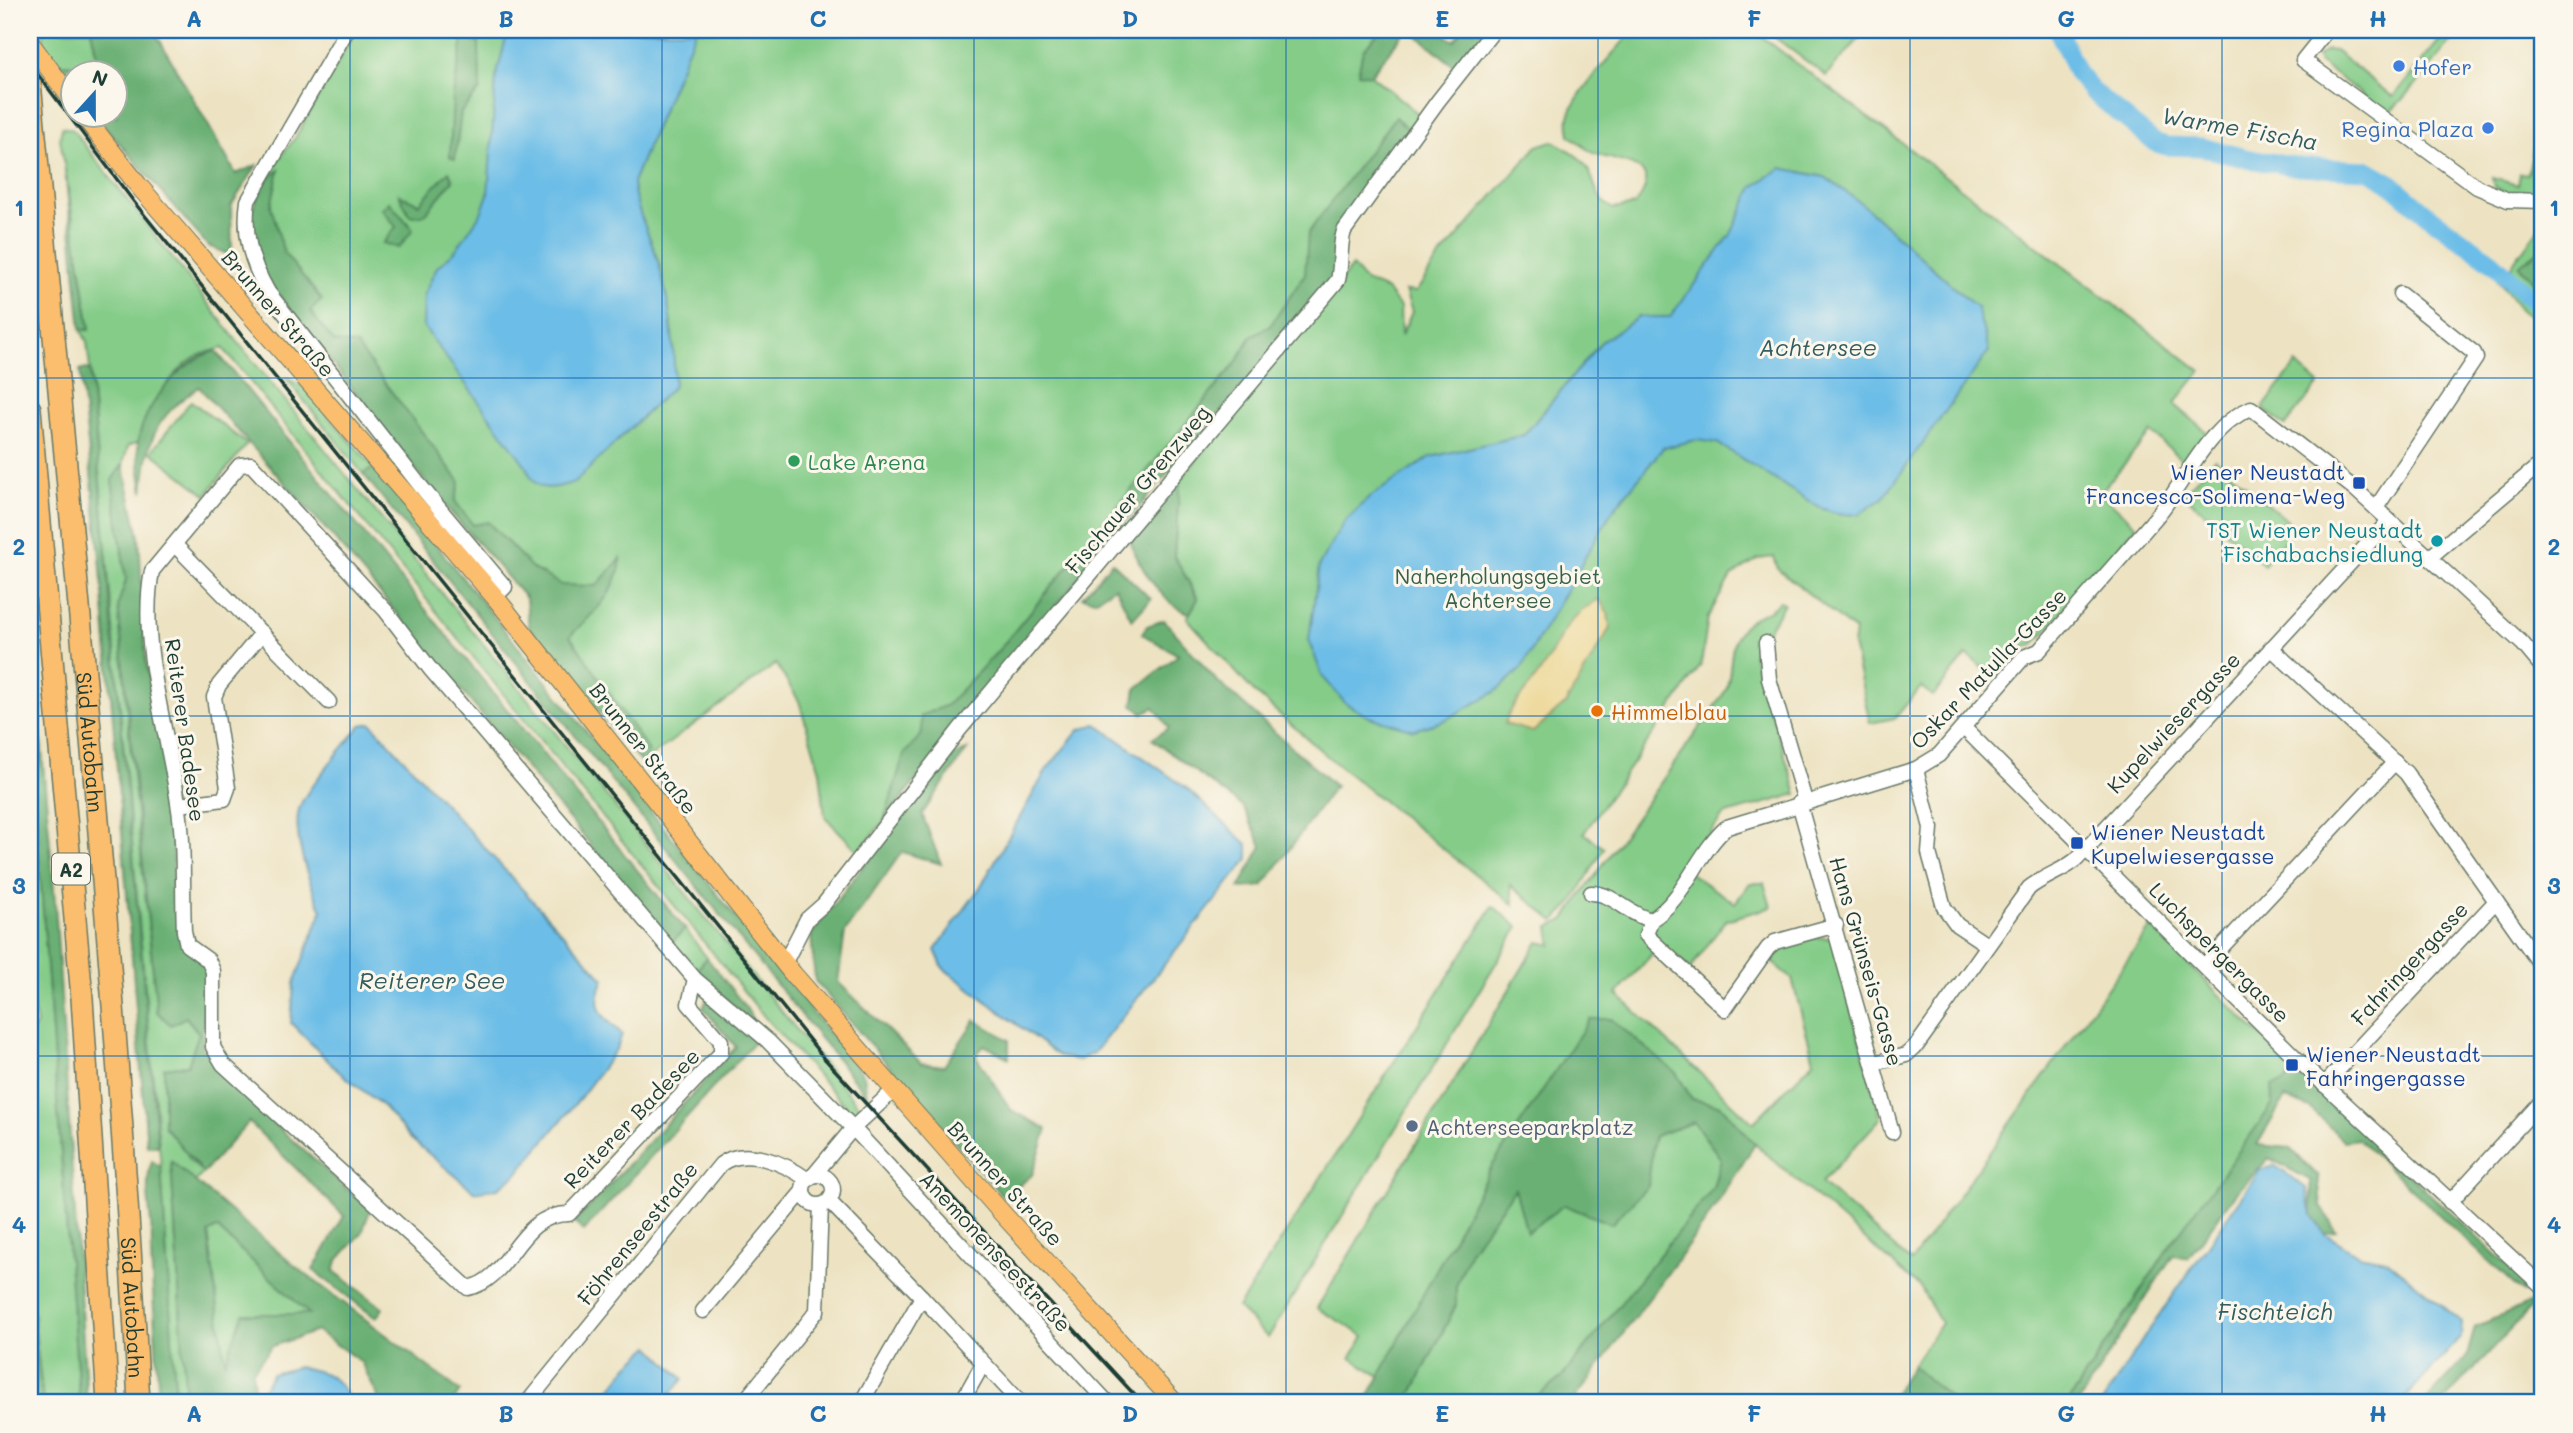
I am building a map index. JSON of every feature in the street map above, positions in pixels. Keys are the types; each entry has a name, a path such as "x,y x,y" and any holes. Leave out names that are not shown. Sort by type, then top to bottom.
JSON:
{"highway":[{"name":"Süd Autobahn","path":"30,82 96,804 127,1201 139,1403"},
{"name":"Süd Autobahn","path":"30,409 83,1011 108,1403"}],"main road":[{"path":"30,43 60,83"},
{"name":"Brunner Straße","path":"95,130 138,185 495,597 785,962 893,1091 1175,1403"}],"street":[{"path":"346,30 248,201 244,227 251,257 268,292 418,484 505,587 495,597"},
{"name":"Fischauer Grenzweg","path":"785,962 807,919 824,904 960,729 1338,280 1343,260 1340,245 1344,231 1438,101 1494,30"},
{"path":"2327,30 2303,60 2477,187 2508,200 2543,201"},
{"path":"2400,294 2474,353 2476,358 2376,508 2523,644 2543,668"},
{"name":"Oskar Matulla-Gasse","path":"1836,925 1775,942 1725,1009 1646,934 1651,920 1665,911 1712,841 1727,827 1916,769 1939,755 2024,657 2039,651 2158,514 2184,473 2233,415 2251,408 2376,508"},
{"path":"2429,558 2543,461"},
{"name":"Reiterer Badesee","path":"695,979 689,1004 721,1041 721,1053 569,1213 553,1214 538,1221 484,1285 468,1288 223,1064 213,1047 213,971 208,960 187,945 184,931 179,805 155,683 148,591 152,571 240,465 251,464 386,611 431,670 695,979 768,1041 853,1128"},
{"name":"Kupelwiesergasse","path":"1875,1063 1906,1055 1917,1045 2029,888 2041,878 2066,868 2389,522"},
{"path":"175,545 329,702"},
{"path":"179,805 223,799 228,788 214,697 219,685 262,633"},
{"name":"Hans Grünseis-Gasse","path":"1766,643 1769,679 1892,1132"},
{"path":"2271,648 2395,762 2543,968"},
{"name":"Luchspergergasse","path":"1964,728 2324,1084 2543,1287"},
{"path":"2204,966 2395,762"},
{"path":"1916,769 1931,828 1929,853 1944,907 1957,925 1987,945"},
{"path":"1591,893 1604,893 1635,916 1651,920"},
{"name":"Fahringergasse","path":"2324,1084 2496,901"},
{"path":"703,1311 853,1128 893,1091"},
{"path":"2450,1202 2543,1100"},
{"name":"Anemonenseestraße","path":"853,1128 1108,1403"},
{"path":"743,1403 817,1311 825,1203 833,1193 831,1184 835,1151"},
{"name":"Föhrenseestraße","path":"527,1403 721,1164 740,1154 752,1155 797,1172 808,1182"},
{"path":"808,1182 821,1176 831,1184"},
{"path":"808,1182 811,1203 825,1203 922,1297 1021,1403"},
{"path":"861,1403 922,1297"},
{"path":"961,1403 984,1364"}],"green space":[{"path":"43,30 91,30 97,57 88,60 60,60 60,64 56,64 45,50"},
{"path":"91,30 154,30 236,174 257,165 231,206 232,256 208,246 108,130 130,130 130,60 88,60 97,57"},
{"name":"Lake Arena","path":"356,30 1406,30 1371,75 1421,116 1333,239 1337,254 1337,277 1095,558 859,852 825,817 820,771 799,701 776,664 642,763 529,628 526,598 436,495 264,276 255,200 275,164 295,138"},
{"path":"1381,30 1406,30 1370,75 1358,73 1363,50"},
{"path":"1411,30 1438,30 1454,41 1463,30 1490,30 1459,70"},
{"name":"Naherholungsgebiet Achtersee","path":"1633,30 1753,30 2201,371 2174,404 2208,433 2184,462 2151,432 2100,493 2137,526 2034,645 2021,648 1994,677 1967,655 1933,696 1921,687 1895,718 1870,723 1853,645 1855,631 1778,569 1774,557 1758,559 1731,576 1708,617 1701,665 1584,833 1604,848 1572,903 1554,921 1510,885 1514,905 1333,761 1253,691 1187,618 1198,598 1174,556 1180,480 1352,266 1365,281 1387,290 1400,307 1401,336 1412,312 1405,291 1416,292 1438,259 1537,146 1552,141 1577,156 1588,170 1601,199 1613,209 1635,205 1646,181 1644,173 1629,164 1589,151 1570,135 1568,121 1582,92"},
{"path":"1765,30 1867,30 1826,76"},
{"path":"2448,30 2461,30 2408,94 2387,114 2319,62 2317,56 2327,50 2335,51 2393,97"},
{"path":"463,39 479,42 480,90 461,112 455,159 450,157 453,95"},
{"path":"2543,103 2543,194 2508,194 2494,187 2492,178 2518,185 2520,173 2528,174"},
{"path":"1395,117 1411,131 1333,239 1337,254 1337,277 1095,558 884,820 904,754 922,734 921,716 947,705 998,651 1236,363 1252,335 1270,326 1305,274 1308,233"},
{"path":"61,130 73,130 241,346 861,1109 852,1113 767,1020 223,348 199,355 168,383 138,442 128,446 123,464 112,480 126,580 118,605 157,1012 186,1017 199,1033 188,1065 164,1068 189,1160 203,1173 195,1182 171,1162 186,1403 176,1403 161,1167 90,369 87,342 81,330 90,329 60,138"},
{"path":"65,170 90,330 81,330"},
{"path":"279,170 271,206 284,253 322,300 310,311 334,342 356,345 460,482 455,501 473,525 488,522 533,569 562,585 596,586 621,558 610,592 570,636 649,751 642,763 529,628 526,598 436,495 264,276 248,217 266,180"},
{"path":"449,171 453,180 424,215 410,216 399,194 419,204"},
{"path":"389,202 413,229 399,248 383,243 396,227 382,209"},
{"path":"2543,222 2543,247 2519,266 2543,292 2543,327 2521,310 2497,279 2509,269"},
{"path":"2543,247 2543,292 2519,266"},
{"path":"216,351 685,929 672,942 332,536 199,387 172,409 156,431 147,458 143,492 138,443 147,414 177,374 203,356"},
{"path":"2296,364 2319,384 2285,426 2263,408"},
{"path":"90,369 158,1146 147,1146 100,557 80,370"},
{"path":"285,377 303,387 374,468 363,474"},
{"path":"191,401 247,444 206,495 151,452"},
{"path":"2215,459 2296,528 2264,565 2183,494"},
{"path":"123,464 139,537 146,662 173,802 173,901 182,944 204,961 208,970 202,1048 270,1120 370,1210 362,1233 337,1261 334,1271 383,1308 376,1318 313,1270 344,1216 249,1122 203,1173 164,1126 164,1068 188,1065 199,1033 186,1017 171,1025 157,1012 118,605 126,580 112,480"},
{"path":"374,468 864,1076 867,1096 363,474"},
{"path":"1180,480 1174,556 1198,599 1190,613 1171,603 1153,584 1130,540"},
{"path":"1112,562 1151,599 1132,620 1115,587 1095,600 1082,597"},
{"path":"1780,601 1784,604 1753,655 1797,794 1723,815 1685,870 1735,903 1750,883 1764,883 1771,907 1726,920 1690,969 1660,945 1617,994 1753,1123 1814,1061 1792,979 1767,958 1789,944 1815,938 1832,939 1881,1118 1821,1183 1911,1262 2151,927 2293,1068 2274,1104 2167,1250 2068,1403 1956,1403 1912,1366 1941,1323 1920,1287 1755,1144 1721,1106 1692,1099 1676,1073 1492,1166 1380,1376 1351,1358 1364,1336 1317,1308 1538,942 1552,945 1549,927 1564,920 1726,690 1733,645 1741,629"},
{"path":"30,612 55,902 87,1403 83,1403 79,1395 30,737"},
{"path":"1164,620 1215,679 1335,786 1263,886 1239,888 1262,846 1243,807 1152,739 1169,728 1154,707 1143,713 1133,705 1136,689 1178,655 1142,634 1147,626"},
{"path":"30,737 79,1395 83,1403 43,1403 31,1293 30,1035 37,1024 30,994"},
{"path":"967,750 922,814 941,864 902,852 845,932 838,982 921,1063 944,1066 975,1020 1009,1040 1009,1058 984,1045 976,1056 1011,1110 1047,1129 1032,1175 1004,1198 815,981 811,935 944,759"},
{"path":"1493,906 1518,927 1268,1338 1238,1308"},
{"path":"685,929 707,958 699,967 699,973 672,942"},
{"path":"707,958 747,1009 758,1029 699,973 699,967"},
{"path":"708,997 756,1040 584,1231 574,1223 736,1047 703,1008"},
{"path":"1590,1019 1611,1019 1676,1073 1692,1099 1721,1106 1755,1144 1706,1221 1572,1403 1529,1403 1561,1378 1713,1188 1721,1159 1694,1122 1654,1136 1648,1186 1611,1224 1564,1205 1527,1232 1515,1189 1470,1251 1456,1286 1456,1305 1407,1403 1365,1403 1492,1166"},
{"path":"2293,1068 2532,1288 2523,1293 2358,1139 2344,1141 2310,1108 2285,1098 2257,1145 2290,1148 2318,1176 2321,1206 2336,1231 2324,1233 2312,1215 2310,1180 2269,1158 2236,1193 2188,1258 2173,1255 2078,1403 2068,1403 2167,1250 2273,1104 2272,1086 2286,1082"},
{"path":"1694,1122 1721,1159 1713,1188 1561,1378 1529,1403 1407,1403 1456,1305 1456,1286 1470,1251 1515,1188 1564,1205 1647,1186 1654,1136"},
{"path":"152,1161 161,1167 176,1403 159,1403 148,1196"},
{"path":"171,1161 295,1266 460,1391 452,1403 381,1403 361,1362 317,1331 272,1346 252,1372 256,1403 186,1403","holes":["217,1228 309,1314 243,1314 225,1362 208,1233"]},
{"path":"30,1228 31,1294 43,1403 30,1403"},
{"path":"217,1228 309,1314 225,1364 208,1232"},
{"path":"2539,1299 2442,1403 2424,1403 2467,1356 2475,1327"},
{"path":"1912,1366 1956,1403 1888,1403"}],"sand":[{"path":"1599,599 1608,613 1610,628 1566,703 1533,732 1505,724 1514,705 1544,667 1561,635 1575,617"}],"water":[{"path":"508,30 696,30 633,182 666,292 673,338 674,386 575,482 552,488 545,488 534,482 526,466 423,326 424,294 437,267 455,251 481,213 488,194 496,78"},
{"name":"Achtersee","path":"1781,168 1825,177 1861,203 1977,308 1989,351 1883,498 1859,514 1842,515 1820,508 1717,443 1696,440 1663,448 1610,514 1521,669 1495,692 1443,721 1414,730 1369,717 1345,703 1322,676 1309,640 1319,565 1344,522 1371,496 1431,457 1524,435 1601,342 1639,317 1670,317 1731,234 1753,187"},
{"name":"Reiterer See","path":"371,723 604,979 598,1004 604,1016 622,1034 617,1048 581,1097 515,1176 498,1188 475,1192 411,1139 384,1107 338,1071 291,1023 294,983 322,910 312,888 300,846 297,820 299,809 317,779 361,725"},
{"path":"1096,724 1185,787 1248,845 1248,859 1094,1053 1079,1060 1060,1057 943,968 935,950 981,886 1047,769 1079,730"},
{"name":"Fischteich","path":"2274,1165 2306,1188 2312,1215 2324,1233 2359,1255 2387,1260 2462,1322 2461,1337 2401,1403 2102,1403 2260,1170"},
{"path":"650,1346 683,1379 664,1403 600,1403 628,1366"},
{"path":"298,1367 331,1377 351,1403 263,1403 263,1390 272,1374"}],"waterway":[{"name":"Warme Fischa","path":"2058,30 2077,73 2092,91 2154,142 2166,146 2201,147 2249,159 2300,167 2368,170 2389,182 2425,213 2492,262 2543,310"}],"railway":[{"path":"30,64 134,202 823,1057 1142,1403"}],"place":[{"name":"Hofer","path":"2399,66"},
{"name":"Regina Plaza","path":"2488,128"},
{"name":"Lake Arena","path":"794,461"},
{"name":"Wiener Neustadt Francesco-Solimena-Weg","path":"2359,483"},
{"name":"TST Wiener Neustadt Fischabachsiedlung","path":"2437,541"},
{"name":"Himmelblau","path":"1597,711"},
{"name":"Wiener Neustadt Kupelwiesergasse","path":"2077,843"},
{"name":"Wiener Neustadt Fahringergasse","path":"2292,1065"},
{"name":"Achterseeparkplatz","path":"1412,1126"}]}
